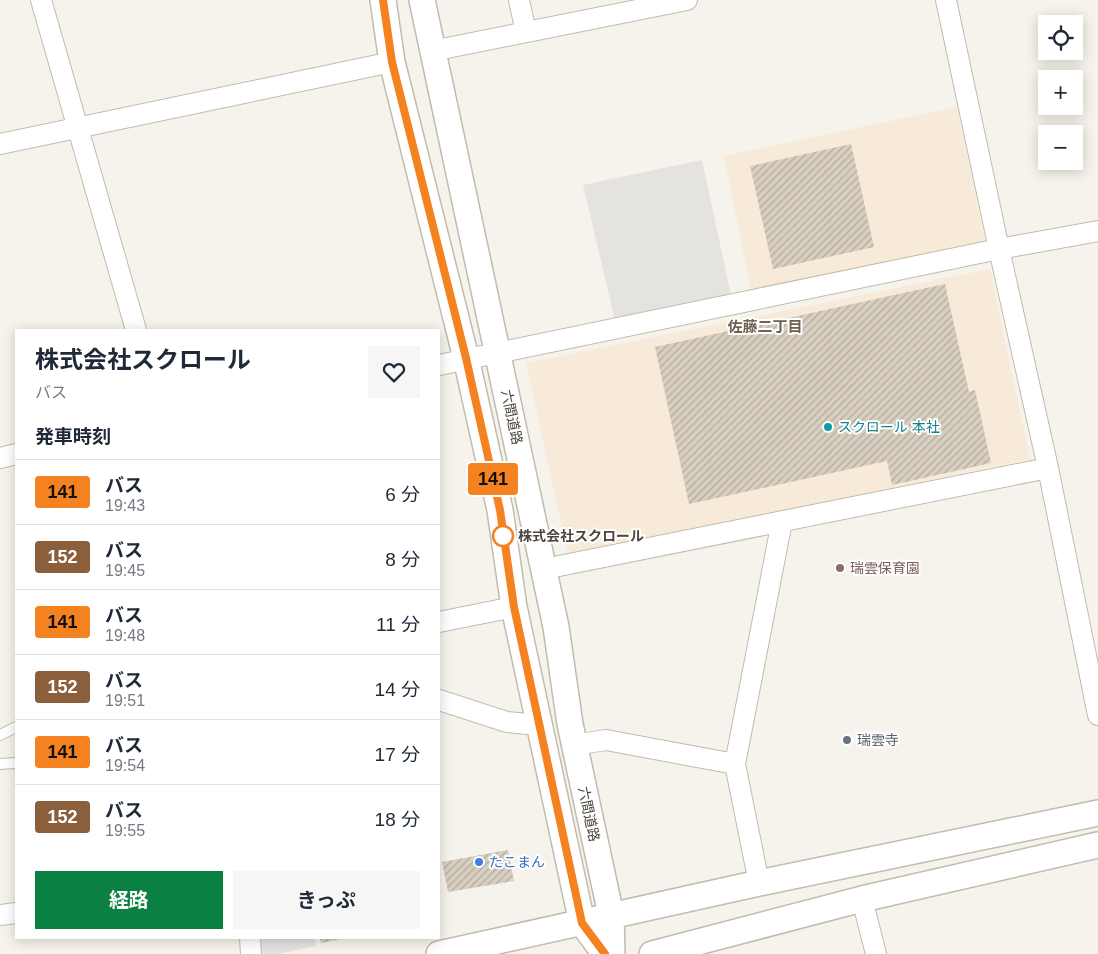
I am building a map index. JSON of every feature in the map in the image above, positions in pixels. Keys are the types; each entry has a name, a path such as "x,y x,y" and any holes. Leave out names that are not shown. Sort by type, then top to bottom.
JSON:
{"street":[{"path":"41,0 136,329"},
{"path":"383,0 392,62 466,358 500,510 514,607 582,923 605,954"},
{"name":"六間道路","path":"422,0 556,627 574,745 611,914 612,954"},
{"path":"519,0 526,32"},
{"path":"432,51 687,0"},
{"path":"946,0 1048,468 1098,715"},
{"path":"0,144 392,62"},
{"path":"440,365 1000,248 1098,231"},
{"path":"0,458 15,454"},
{"path":"544,569 1048,468"},
{"path":"759,883 735,764 782,522"},
{"path":"440,622 514,607"},
{"path":"440,700 507,722 539,725"},
{"path":"574,745 606,740 735,764"},
{"path":"439,954 582,923 611,914 1098,813"},
{"path":"652,954 862,899 1098,845"},
{"path":"862,899 876,954"},
{"path":"0,915 15,913"},
{"path":"250,939 251,954"}],"lane":[{"path":"0,735 15,728"},
{"path":"0,764 15,763"}],"shaded area":[{"path":"957,107 985,241 751,290 724,156"},
{"path":"702,160 731,295 615,320 583,185"},
{"path":"990,269 1030,459 568,555 526,363"},
{"path":"257,939 315,939 316,946 278,954 262,954"}],"building":[{"path":"851,144 874,247 773,269 750,166"},
{"name":"スクロール 本社","path":"945,284 969,392 975,390 991,463 892,485 887,461 689,504 655,347"},
{"path":"508,850 514,881 448,892 442,862"},
{"path":"320,939 340,939 321,943"}],"bus line":[{"name":"141","path":"383,0 392,62 466,358 500,510 514,607 569,868 582,923 605,954"}],"place":[{"name":"スクロール 本社","path":"828,427"},
{"name":"株式会社スクロール","path":"503,536"},
{"name":"瑞雲保育園","path":"840,568"},
{"name":"瑞雲寺","path":"847,740"},
{"name":"たこまん","path":"479,862"}],"district":[{"name":"佐藤二丁目","path":"765,326"}]}
